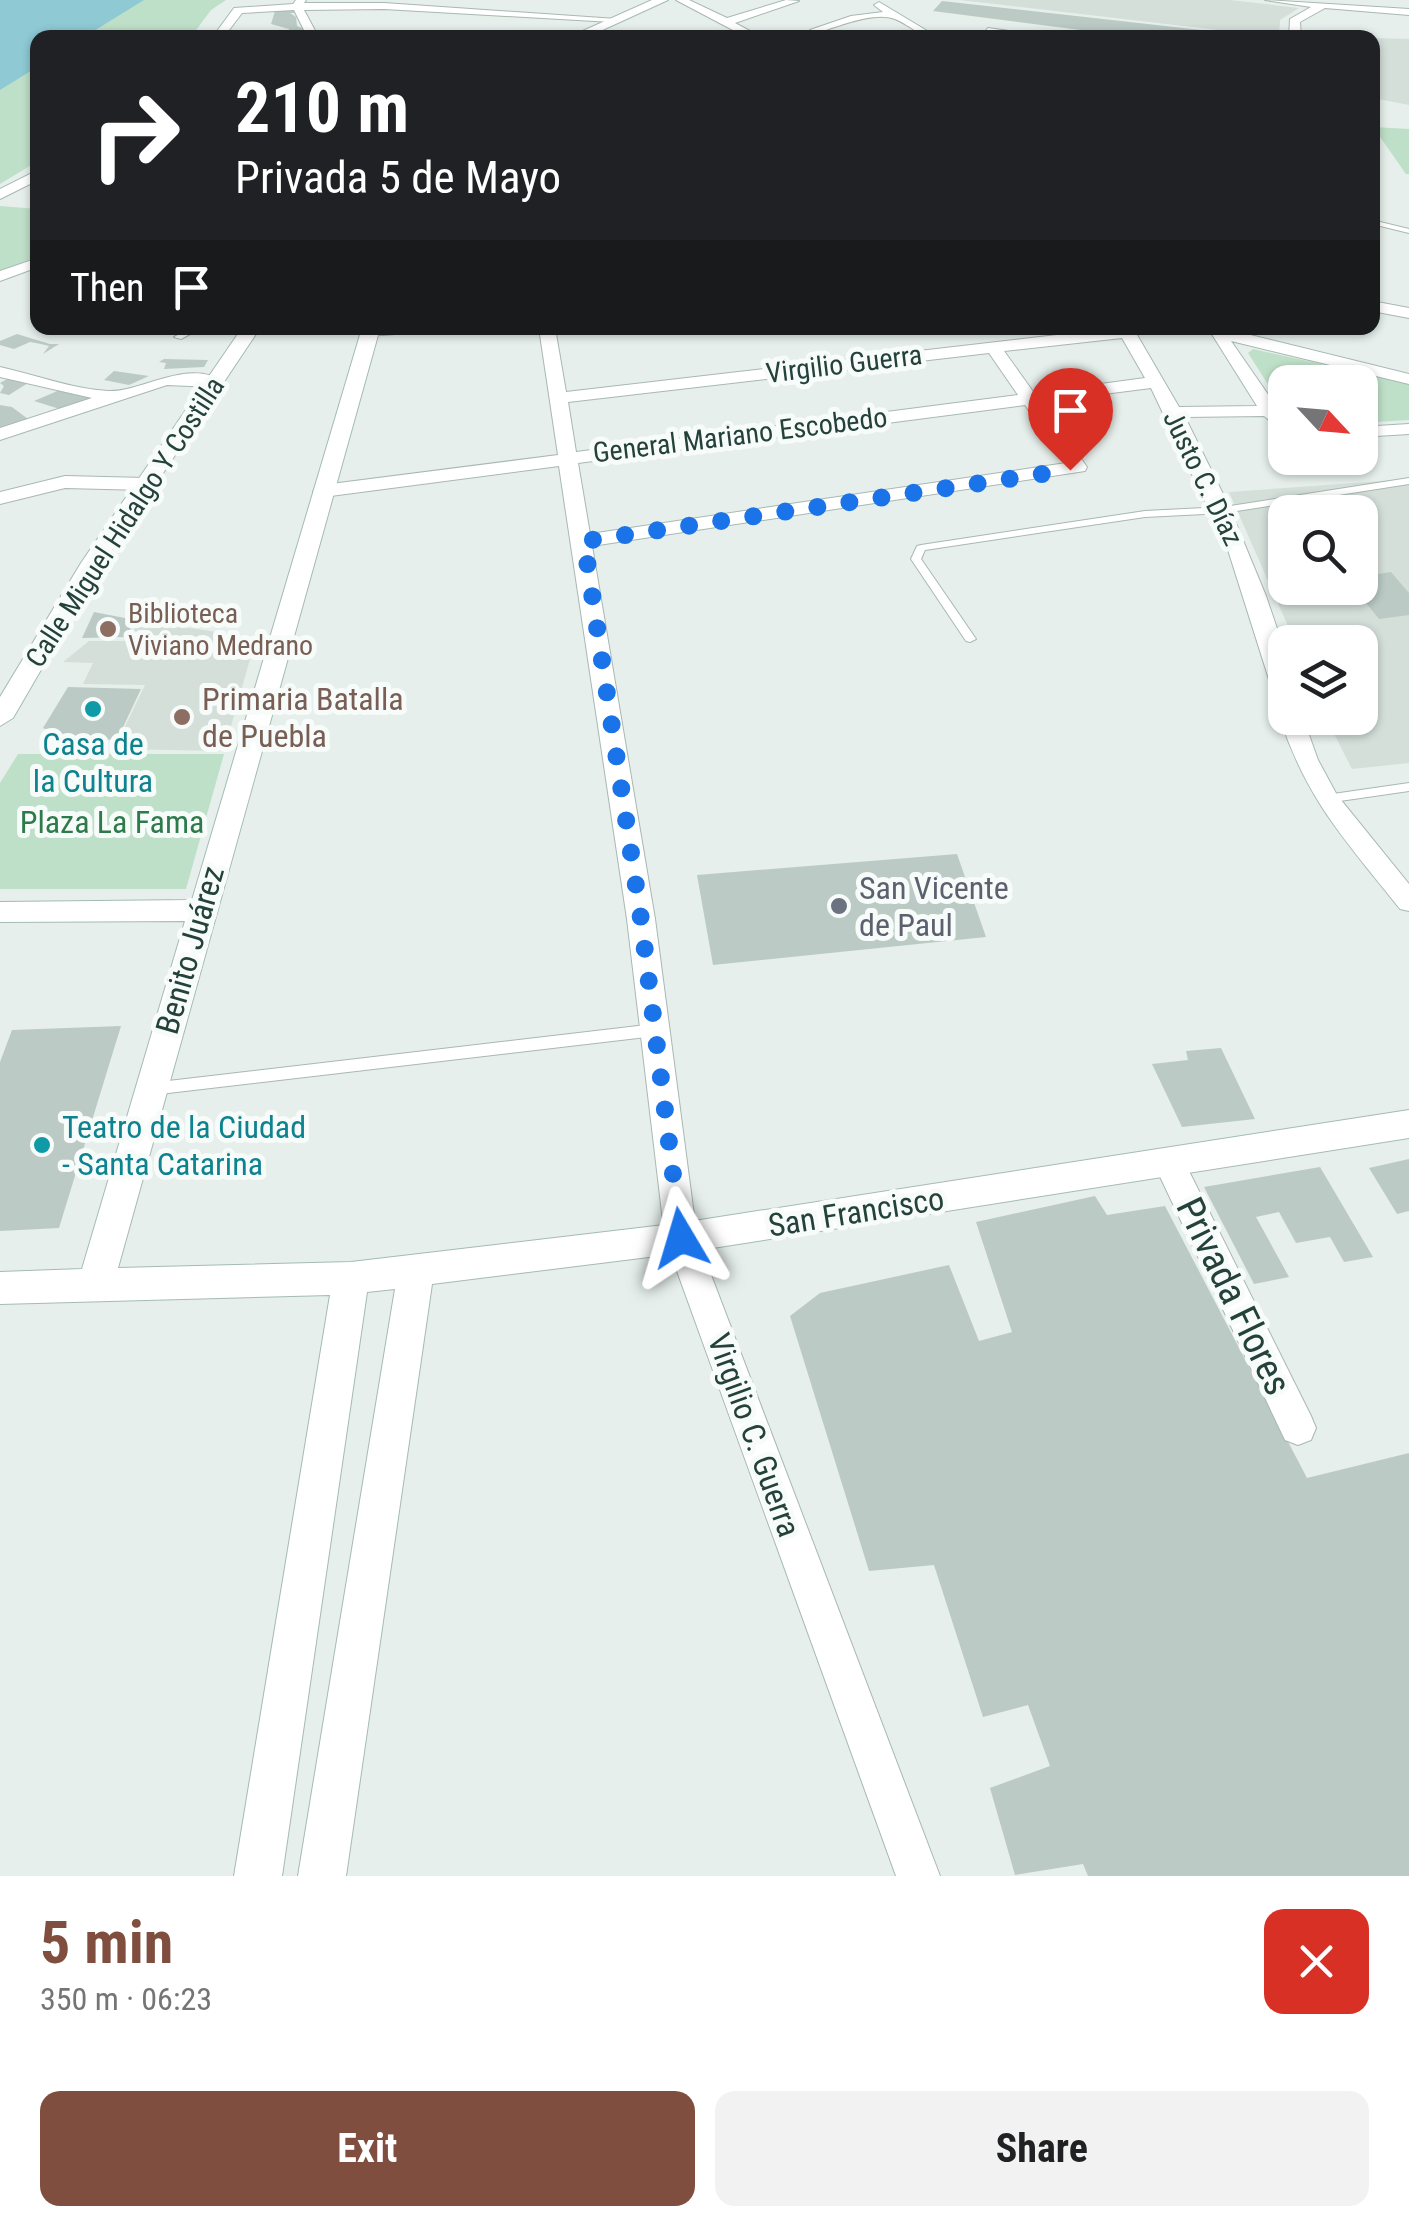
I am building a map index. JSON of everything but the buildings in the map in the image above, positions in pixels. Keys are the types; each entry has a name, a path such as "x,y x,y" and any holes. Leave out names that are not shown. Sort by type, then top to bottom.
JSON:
{"street":[{"path":"589,30 662,0"},
{"path":"681,0 742,30"},
{"path":"870,0 921,30"},
{"path":"1270,0 1409,12"},
{"path":"726,22 794,1"},
{"path":"1294,30 1294,22 1322,2"},
{"path":"224,30 243,8 299,3 612,19"},
{"path":"299,3 311,30"},
{"path":"816,30 855,18 894,14"},
{"path":"0,195 30,178"},
{"path":"0,276 30,265"},
{"path":"1380,308 1409,314"},
{"name":"Calle Miguel Hidalgo Y Costilla","path":"0,718 92,562 247,335"},
{"name":"Benito Juárez","path":"95,1286 369,335"},
{"name":"Virgilio C. Guerra","path":"548,335 584,541 681,1238 918,1876"},
{"name":"Virgilio Guerra","path":"560,398 1084,335"},
{"name":"Justo C. Díaz","path":"1129,335 1224,510 1268,625"},
{"path":"1219,335 1268,409"},
{"path":"1236,335 1409,378"},
{"path":"584,541 1078,467 992,346"},
{"path":"0,372 111,397"},
{"path":"0,434 166,380 214,382"},
{"path":"1163,396 1256,391"},
{"path":"1163,396 1268,410"},
{"name":"General Mariano Escobedo","path":"324,491 1032,398 1163,396"},
{"path":"1378,431 1409,429"},
{"path":"0,498 46,486 84,482 145,484"},
{"path":"0,508 23,492"},
{"path":"1298,735 1326,799 1409,902"},
{"path":"0,912 201,910"},
{"name":"San Francisco","path":"0,1288 350,1278 681,1238 1409,1124"},
{"name":"Privada Flores","path":"1170,1164 1298,1428"},
{"path":"322,1876 416,1270"},
{"path":"258,1876 350,1278"}],"lane":[{"path":"1380,224 1409,230"},
{"path":"178,337 182,335"},
{"path":"1306,495 1409,481"},
{"path":"970,638 916,559 921,548 1145,514 1224,510 1268,501"},
{"path":"1326,799 1409,787"},
{"path":"150,1089 655,1030"}],"shaded area":[{"path":"960,0 1230,0 1299,8 1280,20 1279,30 1219,30"},
{"path":"1380,38 1409,39 1409,105 1380,99"},
{"path":"1409,479 1409,763 1352,769 1335,735 1378,735 1378,625 1288,625 1279,605 1378,605 1378,495 1268,495 1268,581 1229,492"},
{"name":"Primaria Batalla de Puebla","path":"138,620 256,638 224,751 114,749 145,685 83,684 93,663 63,662 89,641 130,641"}],"green space":[{"path":"0,0 226,0 211,10 196,30 30,30 30,166 0,184"},
{"path":"1380,127 1409,129 1406,174 1380,137"},
{"path":"0,206 30,208 30,259 0,273"},
{"path":"1253,349 1326,365 1268,365 1268,384 1248,353"},
{"path":"1378,376 1409,383 1409,420 1378,422"},
{"name":"Plaza La Fama","path":"18,754 224,754 186,889 0,889 0,783"}],"water":[{"path":"0,0 144,0 95,30 30,30 30,71 0,90"}],"place":[{"name":"Biblioteca Viviano Medrano","path":"108,629"},
{"name":"Casa de la Cultura","path":"93,709"},
{"name":"Primaria Batalla de Puebla","path":"182,717"},
{"name":"San Vicente de Paul","path":"839,906"},
{"name":"Teatro de la Ciudad - Santa Catarina","path":"42,1145"}],"route":[{"path":"681,1238 641,919 584,541 1070,470"}]}
